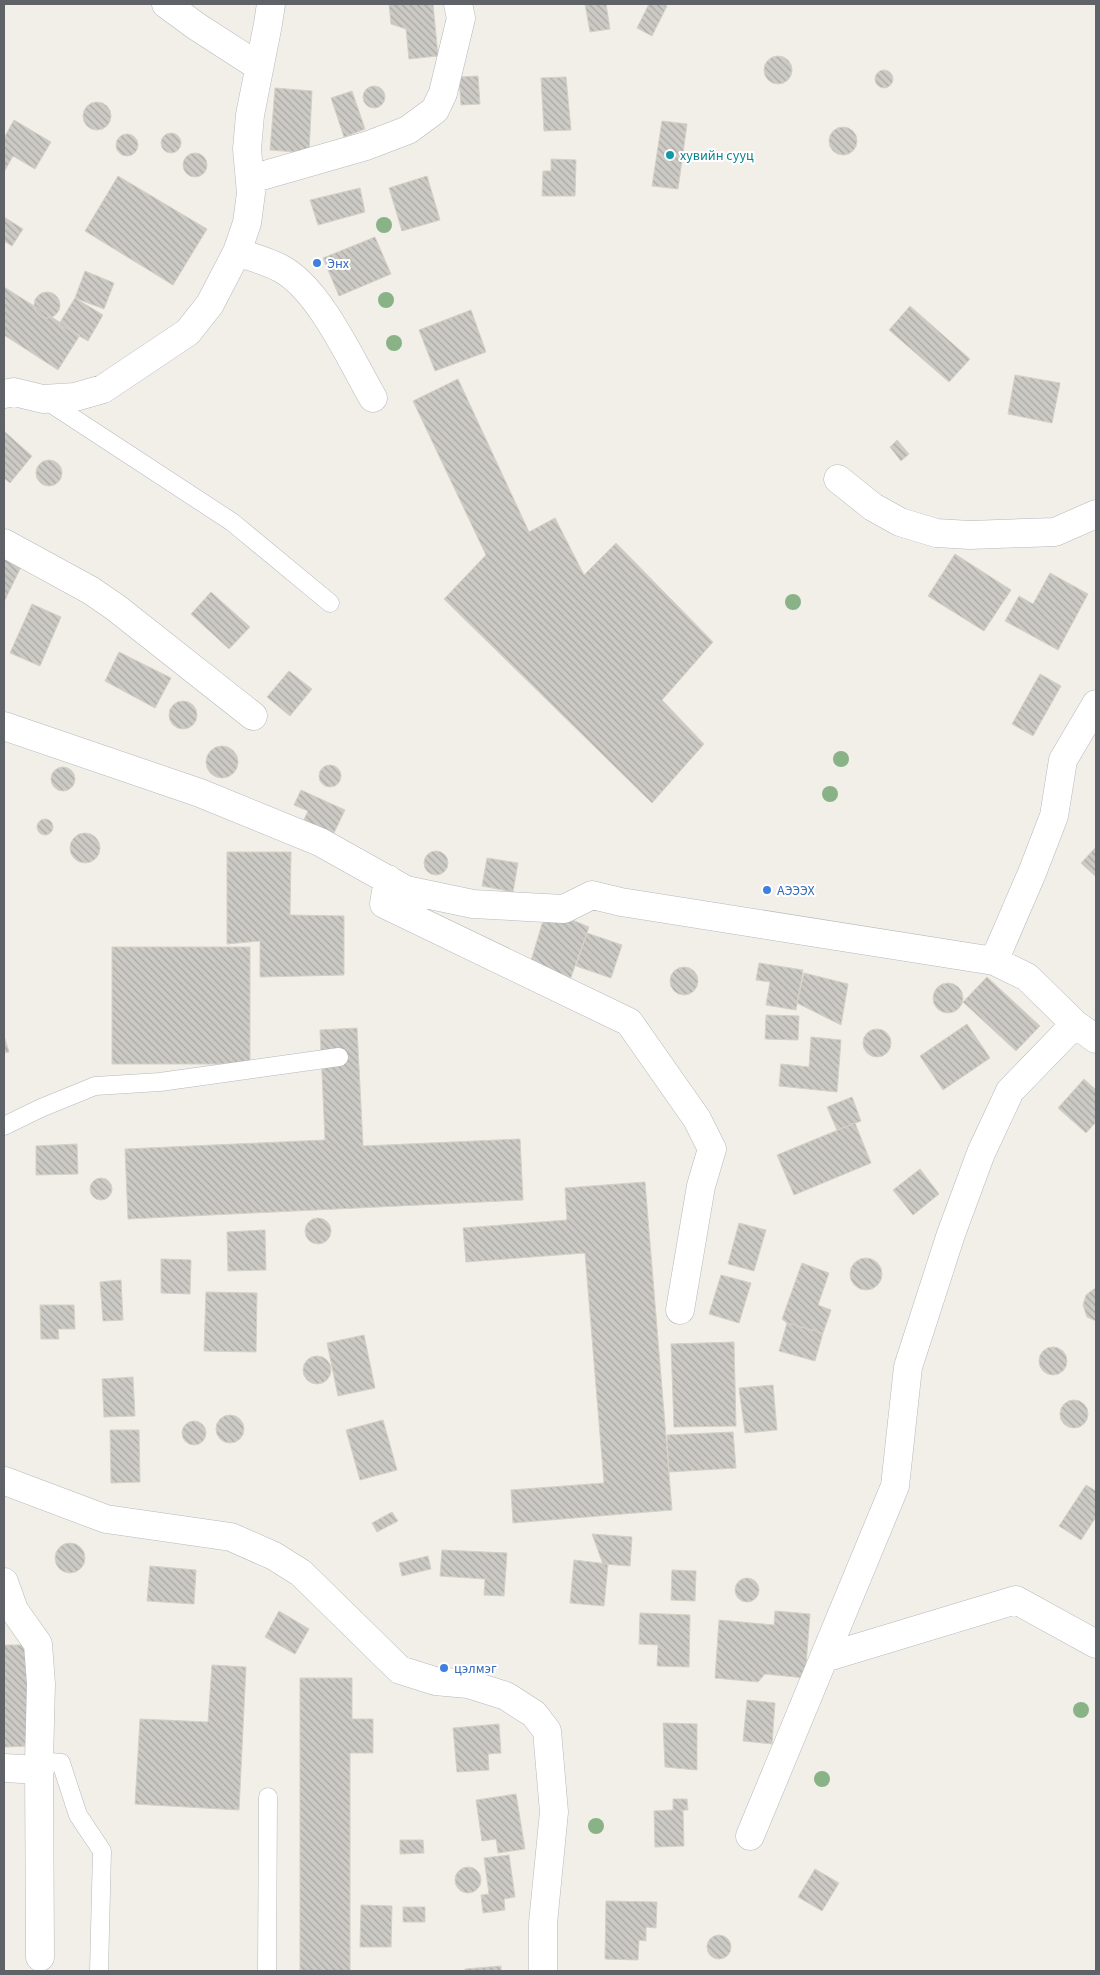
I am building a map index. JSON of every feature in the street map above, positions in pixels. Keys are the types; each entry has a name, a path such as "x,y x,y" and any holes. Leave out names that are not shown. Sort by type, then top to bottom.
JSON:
{"street":[{"path":"166,4 258,66"},
{"path":"4,394 14,392 43,399 75,397 103,389 188,332 210,304 237,252 247,223 251,180 248,149 250,115 271,4"},
{"path":"251,180 366,146 408,130 435,110 443,93 461,18 458,4"},
{"path":"237,252 281,268 302,283 324,312 373,398"},
{"path":"838,479 873,507 900,522 936,533 970,535 1055,532 1096,514"},
{"path":"4,544 90,590 115,607 253,716"},
{"path":"994,962 1054,816 1063,760 1096,704"},
{"path":"4,726 200,793 320,842 406,890 473,904 564,909 592,895 638,905 942,952 994,962 1027,978 1086,1031 1010,1092 982,1153 951,1234 908,1366 895,1486 750,1836"},
{"path":"388,879 384,904 629,1022 697,1119 712,1150 701,1186 680,1310"},
{"path":"4,1480 106,1519 230,1537 265,1552 301,1573 400,1670 435,1682 468,1684 506,1696 534,1714 547,1731 554,1812 544,1923 543,1971"},
{"path":"4,1582 14,1610 38,1644 41,1684 39,1766 40,1956"},
{"path":"824,1658 1016,1600 1096,1644"},
{"path":"4,1768 39,1766"}],"lane":[{"path":"43,399 232,522 330,603"},
{"path":"4,1126 41,1108 95,1086 160,1082 339,1057"},
{"path":"39,1766 61,1763 78,1816 102,1851 99,1971"},
{"path":"267,1971 268,1797"}],"building":[{"path":"389,4 433,4 438,56 409,59 406,29 391,24"},
{"path":"585,4 606,4 610,29 590,32"},
{"path":"649,4 663,4 667,6 652,36 637,28"},
{"path":"778,56 788,60 792,70 788,80 778,84 768,80 764,70 768,60"},
{"path":"884,70 890,73 893,79 890,85 884,88 878,85 875,79 878,73"},
{"path":"478,76 480,104 461,105 459,77"},
{"path":"566,77 571,130 544,131 541,78"},
{"path":"374,86 382,89 385,97 382,105 374,108 366,105 363,97 366,89"},
{"path":"275,88 312,91 309,153 270,150"},
{"path":"352,91 365,129 344,137 331,98"},
{"path":"97,102 107,106 111,116 107,126 97,130 87,126 83,116 87,106"},
{"path":"14,120 51,142 35,169 13,156 4,172 4,138"},
{"name":"хувийн сууц","path":"662,121 687,124 678,189 652,186"},
{"path":"843,127 853,131 857,141 853,151 843,155 833,151 829,141 833,131"},
{"path":"171,133 178,136 181,143 178,150 171,153 164,150 161,143 164,136"},
{"path":"127,134 137,141 138,145 131,155 127,156 117,149 116,145 123,135"},
{"path":"195,153 200,154 206,160 206,170 200,176 195,177 190,176 184,170 183,165 184,160 190,154"},
{"path":"551,159 576,160 575,196 542,196 543,171 551,171"},
{"path":"118,176 207,229 173,285 85,231"},
{"path":"427,176 440,220 402,231 389,188"},
{"path":"360,188 365,212 318,225 310,200"},
{"path":"4,217 23,229 12,246 4,241"},
{"path":"375,237 391,274 339,296 323,258"},
{"path":"85,271 114,283 104,309 75,298"},
{"path":"4,287 80,335 58,370 4,335"},
{"path":"47,292 56,296 60,305 56,314 47,318 38,314 34,305 38,296"},
{"path":"75,298 103,315 88,341 59,324"},
{"path":"910,306 970,359 949,382 889,330"},
{"path":"471,310 486,352 435,371 419,330"},
{"path":"1015,375 1060,383 1052,423 1008,414"},
{"path":"458,379 529,532 555,518 584,575 616,543 713,642 662,700 704,744 652,803 444,599 486,555 413,401"},
{"path":"4,431 32,456 10,483 4,478"},
{"path":"897,440 909,454 901,461 890,447"},
{"path":"49,460 59,463 62,473 59,483 49,486 39,483 36,473 39,463"},
{"path":"955,554 1011,590 984,631 928,596"},
{"path":"4,558 21,567 4,602"},
{"path":"1050,573 1088,594 1058,650 1005,621 1019,596 1033,604"},
{"path":"211,592 250,627 229,649 191,614"},
{"path":"32,604 61,617 40,666 10,653"},
{"path":"119,652 171,678 155,708 105,681"},
{"path":"289,671 312,689 290,716 267,697"},
{"path":"1040,674 1061,686 1033,736 1012,724"},
{"path":"183,701 193,705 197,715 193,725 183,729 173,725 169,715 173,705"},
{"path":"222,746 228,747 233,751 237,756 237,768 233,773 228,777 222,778 216,777 211,773 207,768 206,762 207,756 211,751 216,747"},
{"path":"330,765 340,772 341,776 334,786 330,787 320,780 319,776 326,766"},
{"path":"63,767 71,771 75,779 71,787 63,791 55,787 51,779 55,771"},
{"path":"301,790 345,810 332,837 302,824 308,811 294,805"},
{"path":"42,819 48,819 53,824 51,833 42,835 37,830 37,824"},
{"path":"85,833 96,837 100,848 96,859 85,863 74,859 70,848 74,837"},
{"path":"1096,847 1096,877 1081,863"},
{"path":"436,851 445,854 448,863 445,872 436,875 427,872 424,863 427,854"},
{"path":"227,852 291,852 290,915 344,916 344,975 260,977 260,941 227,944"},
{"path":"487,858 518,863 513,892 482,886"},
{"path":"551,915 563,916 589,927 570,980 530,964 542,924"},
{"path":"587,933 622,945 611,978 576,966"},
{"path":"112,947 250,947 250,1064 112,1064"},
{"path":"759,963 803,970 796,1010 766,1005 770,982 756,980"},
{"path":"684,967 694,971 698,981 694,991 684,995 674,991 670,981 674,971"},
{"path":"804,973 848,984 841,1025 797,1003"},
{"path":"987,977 1040,1026 1016,1051 963,1002"},
{"path":"948,983 959,987 963,998 959,1009 948,1013 937,1009 933,998 937,987"},
{"path":"766,1015 799,1016 798,1040 765,1039"},
{"path":"967,1024 990,1058 943,1090 920,1056"},
{"path":"357,1028 363,1146 520,1139 523,1200 128,1219 125,1149 325,1140 320,1030"},
{"path":"877,1029 887,1033 891,1043 887,1053 877,1057 867,1053 863,1043 867,1033"},
{"path":"4,1036 9,1052 4,1053"},
{"path":"811,1037 841,1040 837,1092 779,1086 781,1064 809,1067"},
{"path":"1084,1079 1096,1090 1096,1122 1086,1133 1058,1108"},
{"path":"852,1097 861,1121 837,1130 827,1107"},
{"path":"855,1123 871,1163 794,1195 777,1155"},
{"path":"77,1144 78,1174 36,1175 36,1146"},
{"path":"920,1169 939,1194 913,1215 893,1190"},
{"path":"101,1178 109,1181 112,1189 109,1197 101,1200 93,1197 90,1189 93,1181"},
{"path":"645,1182 672,1510 513,1523 511,1490 604,1483 585,1253 466,1262 463,1228 567,1220 565,1188"},
{"path":"318,1218 327,1222 331,1231 327,1240 318,1244 309,1240 305,1231 309,1222"},
{"path":"739,1223 766,1230 754,1271 728,1264"},
{"path":"265,1230 266,1270 228,1271 227,1232"},
{"path":"866,1258 872,1259 877,1263 881,1268 881,1280 877,1285 872,1289 866,1290 860,1289 855,1285 851,1280 850,1274 851,1268 855,1263 860,1259"},
{"path":"161,1259 191,1260 190,1294 161,1293"},
{"path":"802,1263 829,1273 818,1305 831,1310 823,1333 787,1323 782,1319"},
{"path":"721,1275 751,1283 739,1323 709,1314"},
{"path":"121,1280 123,1320 103,1321 100,1282"},
{"path":"1096,1289 1096,1321 1087,1317 1083,1305 1086,1295"},
{"path":"206,1292 257,1293 256,1352 204,1351"},
{"path":"40,1305 74,1305 75,1329 58,1329 59,1339 41,1339"},
{"path":"787,1323 823,1333 815,1361 779,1351"},
{"path":"364,1335 375,1388 338,1396 327,1343"},
{"path":"734,1342 736,1426 674,1427 671,1344"},
{"path":"1053,1347 1063,1351 1067,1361 1063,1371 1053,1375 1043,1371 1039,1361 1043,1351"},
{"path":"317,1356 327,1360 331,1370 327,1380 317,1384 307,1380 303,1370 307,1360"},
{"path":"133,1377 135,1416 104,1417 102,1379"},
{"path":"773,1385 777,1430 745,1433 739,1388"},
{"path":"1074,1400 1084,1404 1088,1414 1084,1424 1074,1428 1064,1424 1060,1414 1064,1404"},
{"path":"230,1415 240,1419 244,1429 240,1439 230,1443 220,1439 216,1429 220,1419"},
{"path":"383,1420 397,1470 360,1480 346,1430"},
{"path":"194,1421 203,1424 206,1433 203,1442 194,1445 185,1442 182,1433 185,1424"},
{"path":"110,1430 139,1430 140,1482 111,1483"},
{"path":"733,1432 736,1468 669,1472 667,1435"},
{"path":"1086,1485 1096,1491 1096,1517 1081,1540 1059,1526"},
{"path":"392,1512 398,1521 377,1532 372,1523"},
{"path":"592,1534 632,1537 630,1566 603,1564"},
{"path":"70,1543 81,1547 85,1558 81,1569 70,1573 59,1569 55,1558 59,1547"},
{"path":"442,1550 507,1553 504,1596 484,1595 485,1579 440,1576"},
{"path":"428,1556 431,1569 402,1576 399,1563"},
{"path":"574,1560 608,1564 604,1606 570,1603"},
{"path":"150,1566 196,1570 194,1604 147,1601"},
{"path":"672,1570 696,1571 695,1601 671,1600"},
{"path":"747,1578 752,1579 758,1585 758,1595 752,1601 747,1602 742,1601 736,1595 735,1590 736,1585 742,1579"},
{"path":"279,1611 309,1629 295,1654 265,1637"},
{"path":"775,1611 810,1614 805,1678 765,1674 758,1682 715,1678 719,1620 774,1625"},
{"path":"640,1613 690,1615 689,1667 657,1666 658,1645 639,1644"},
{"path":"4,1645 33,1645 33,1746 4,1747"},
{"path":"212,1665 246,1667 239,1810 135,1804 140,1719 208,1722"},
{"path":"300,1678 352,1678 352,1719 373,1719 373,1753 350,1753 350,1971 300,1971"},
{"path":"747,1700 775,1703 772,1744 743,1741"},
{"path":"663,1723 697,1724 697,1770 665,1767"},
{"path":"499,1724 501,1753 488,1754 489,1770 457,1772 453,1728"},
{"path":"516,1794 525,1849 498,1853 496,1839 482,1841 476,1800"},
{"path":"673,1799 687,1799 688,1810 683,1810 684,1846 655,1847 654,1811 673,1810"},
{"path":"400,1840 423,1840 424,1853 400,1854"},
{"path":"509,1855 515,1897 504,1899 505,1910 483,1913 481,1895 489,1894 484,1858"},
{"path":"468,1867 477,1871 481,1880 477,1889 468,1893 459,1889 455,1880 459,1871"},
{"path":"815,1869 839,1883 822,1911 798,1897"},
{"path":"606,1901 657,1902 656,1928 646,1927 646,1941 639,1940 638,1960 605,1959"},
{"path":"361,1905 392,1906 391,1947 360,1947"},
{"path":"403,1907 425,1907 425,1922 403,1922"},
{"path":"719,1935 728,1938 731,1947 728,1956 719,1959 710,1956 707,1947 710,1938"},
{"path":"501,1966 501,1971 465,1971 465,1969"}],"place":[{"name":"хувийн сууц","path":"670,155"},
{"name":"Энх","path":"317,263"},
{"name":"АЭЭЭХ","path":"767,890"},
{"name":"цэлмэг","path":"444,1668"}]}
